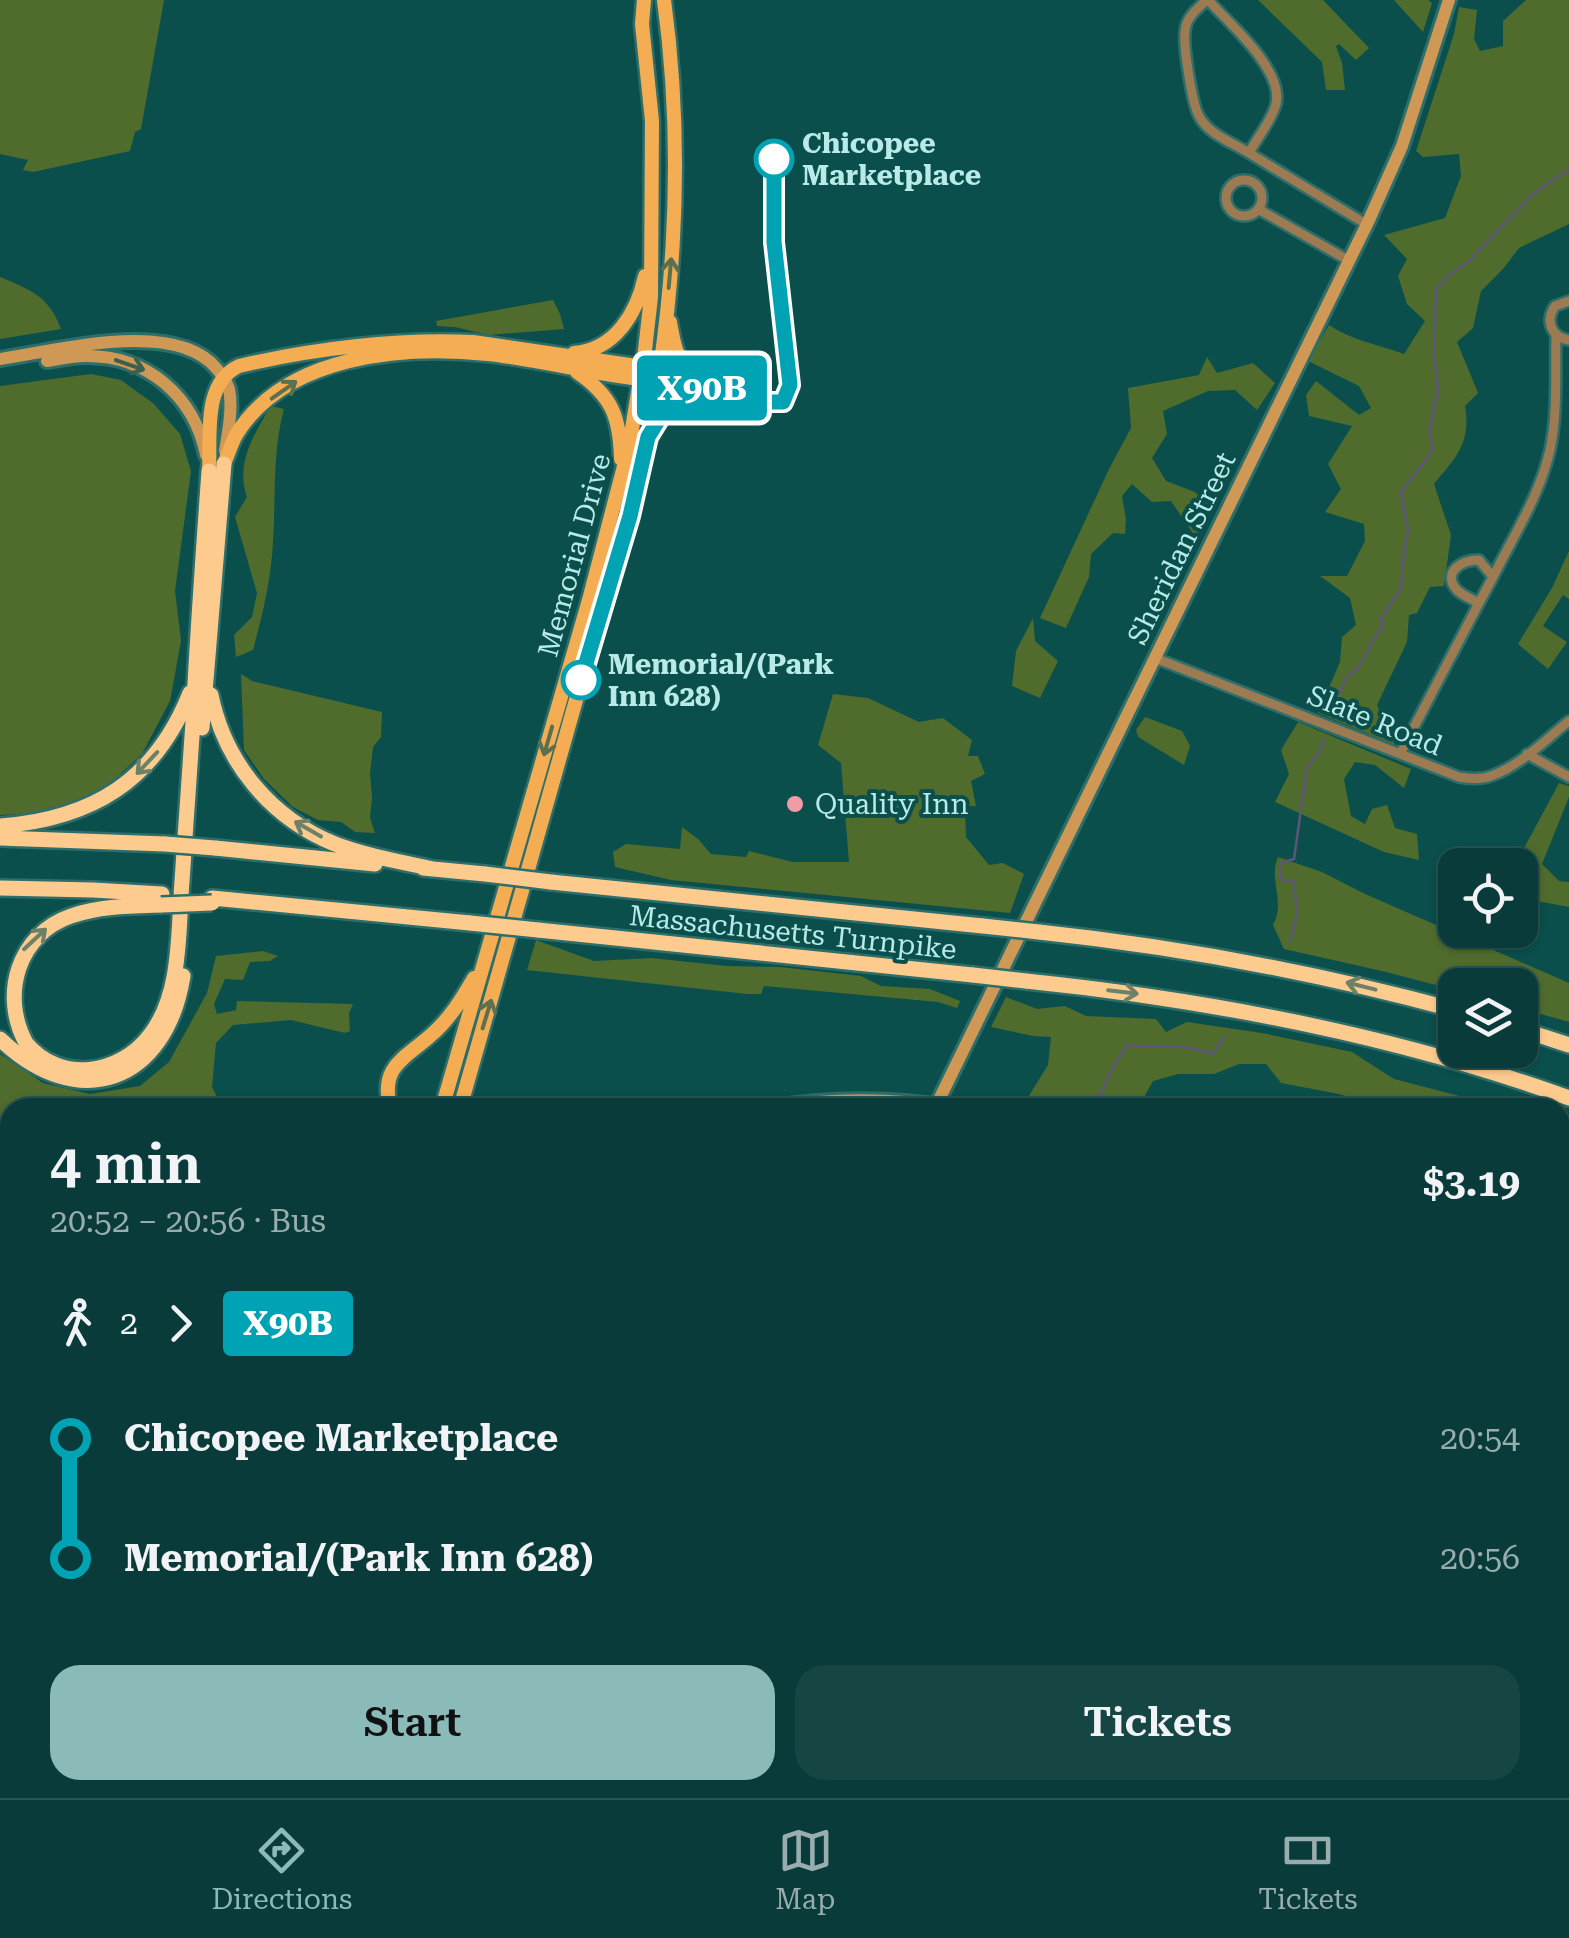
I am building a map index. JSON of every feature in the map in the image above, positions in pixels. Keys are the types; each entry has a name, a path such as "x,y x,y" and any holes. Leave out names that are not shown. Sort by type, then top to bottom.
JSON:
{"highway":[{"path":"162,899 68,917 52,924 26,945 8,988 16,1026 36,1053 70,1070 108,1067 134,1053 165,1010 178,944 216,468"},
{"path":"0,826 56,818 115,793 163,746 201,678"},
{"path":"201,678 233,757 279,810 334,843 434,869"},
{"path":"0,1039 44,1072 77,1081 114,1076 133,1067 162,1038 180,997 186,958 201,678"},
{"name":"Massachusetts Turnpike","path":"0,838 215,848 1116,940 1350,983 1438,1006"},
{"path":"0,888 93,890 162,899"},
{"name":"Massachusetts Turnpike","path":"162,899 263,902 1133,993 1272,1017 1437,1057 1569,1098"},
{"path":"1538,1035 1569,1045"}],"main road":[{"name":"Memorial Drive","path":"463,1098 629,447 642,372 651,297 652,245 652,121 642,24 644,0"},
{"name":"Memorial Drive","path":"445,1098 576,661 630,516 648,437 659,376 672,248 672,85 664,0"},
{"path":"558,354 598,348 626,323 640,296 652,245"},
{"path":"648,437 674,399 703,382 680,360 666,307"},
{"path":"216,468 212,400 222,376 255,362 414,340 473,342 558,354 659,376"},
{"path":"216,468 254,413 304,376 334,364 400,352 446,351 492,354 572,369 642,372"},
{"path":"572,369 606,396 616,418 621,479"},
{"path":"389,1098 391,1072 400,1058 430,1037 458,1006 487,956"}],"street":[{"path":"1249,153 1276,104 1272,74 1208,0 1191,14 1184,29 1198,116 1208,128 1249,153 1366,224"},
{"name":"Sheridan Street","path":"940,1098 1366,224 1402,146 1449,0"},
{"path":"1243,180 1254,184 1262,198 1258,209 1248,216 1236,215 1226,200 1228,188 1243,180"},
{"path":"1258,209 1348,260"},
{"path":"1400,754 1532,500 1550,451 1555,409 1556,334 1550,324 1552,311 1560,302 1569,301"},
{"path":"1556,334 1569,340"},
{"path":"0,359 149,340 190,350 212,363 222,376"},
{"path":"0,368 83,356 124,361 146,370 168,384 187,406 216,468"},
{"path":"1479,603 1453,586 1452,576 1466,559 1479,560 1492,577"},
{"name":"Slate Road","path":"1156,658 1460,777 1490,777 1569,721"},
{"path":"1527,754 1569,777"}],"green space":[{"path":"0,0 164,0 141,129 135,132 130,151 33,172 23,170 28,160 0,154"},
{"path":"1258,0 1323,0 1369,48 1356,60 1339,44 1336,46 1345,90 1326,90 1322,62"},
{"path":"1394,0 1432,3 1423,32"},
{"path":"1526,0 1569,0 1569,224 1519,248 1481,291 1473,328 1457,342 1478,393 1465,406 1464,440 1434,484 1451,535 1444,586 1430,587 1417,613 1409,615 1407,642 1377,705 1395,745 1318,713 1340,662 1342,637 1356,625 1350,598 1320,576 1347,576 1365,541 1364,524 1325,512 1341,489 1328,464 1352,426 1309,416 1306,395 1316,381 1359,415 1371,408 1359,386 1308,361 1329,325 1404,354 1425,321 1407,304 1398,276 1407,259 1384,235 1445,218 1461,176 1459,154 1423,157 1416,151 1459,7 1477,10 1474,39 1480,51 1503,46 1503,21"},
{"path":"0,277 45,301 61,329 0,339"},
{"path":"553,300 564,329 489,335 437,326 436,321"},
{"path":"1207,357 1217,373 1253,363 1275,383 1257,410 1235,390 1208,391 1163,411 1167,434 1152,458 1166,481 1195,492 1212,507 1196,538 1171,501 1152,502 1132,484 1122,496 1125,534 1113,533 1091,554 1089,577 1066,628 1040,618 1131,428 1128,388 1199,375"},
{"path":"91,374 121,380 154,404 180,434 191,471 175,591 181,641 170,701 142,754 102,791 40,813 0,815 0,386"},
{"path":"271,406 284,409 276,459 270,569 253,650 236,657 234,635 252,617 257,593 235,517 247,497 243,473 248,450"},
{"path":"1569,551 1569,599 1563,595 1543,626 1567,642 1548,669 1518,644"},
{"path":"1033,618 1035,641 1058,661 1040,698 1012,686 1016,651"},
{"path":"241,674 252,681 382,712 381,737 373,747 370,774 370,818 375,833 355,832 341,822 318,820 293,807 264,779 244,750"},
{"path":"833,694 868,698 919,722 943,718 972,740 968,756 978,756 985,774 971,781 976,806 965,806 966,837 989,865 1003,863 1024,874 1010,913 671,880 615,867 613,852 626,844 680,849 682,827 711,854 746,857 749,851 793,862 849,862 841,763 818,745"},
{"path":"1145,717 1182,731 1190,746 1184,765 1138,737 1136,730"},
{"path":"1298,722 1411,769 1404,788 1375,765 1355,762 1344,779 1351,816 1365,824 1372,809 1387,805 1395,828 1417,834 1419,860 1384,852 1275,802 1289,774 1281,750"},
{"path":"1559,783 1569,786 1569,797 1542,864 1559,881 1569,882 1569,907 1538,901 1538,848 1524,848"},
{"path":"1278,857 1322,872 1438,926 1438,948 1489,948 1535,968 1438,968 1438,986 1284,949 1273,925 1278,908"},
{"path":"536,940 594,961 652,958 780,967 861,976 881,986 930,989 960,1001 957,1008 938,1002 764,986 761,994 747,994 527,970"},
{"path":"263,951 278,956 270,961 250,962 243,980 225,979 214,1004 217,1014 236,1010 237,1001 353,1004 350,1031 291,1020 233,1025 216,1043 212,1087 218,1098 0,1098 0,1054 43,1083 90,1094 140,1086 169,1062 207,993 216,956"},
{"path":"1538,969 1569,983 1569,1022 1538,1013"},
{"path":"1006,997 1037,1009 1065,1006 1086,1016 1156,1019 1166,1032 1187,1022 1262,1033 1352,1052 1394,1079 1467,1098 1352,1098 1281,1083 1266,1064 1239,1064 1214,1074 1178,1074 1153,1081 1146,1098 1028,1098 1048,1065 1051,1037 991,1027"}],"waterway":[{"path":"1333,718 1333,704 1347,678 1362,663 1384,624 1381,619 1401,589 1408,531 1401,492 1433,445 1429,432 1438,388 1434,355 1436,289 1469,261 1532,195 1569,169"},
{"path":"1290,940 1297,915 1294,882 1280,879 1280,863 1294,859 1307,767 1324,740"},
{"path":"1095,1098 1127,1046 1180,1047 1213,1054 1224,1037"}],"bus line":[{"name":"X90B","path":"581,680 630,516 648,437 667,406 686,392 702,388 762,402 783,402 790,385 774,242 774,159"}],"place":[{"name":"Chicopee Marketplace","path":"774,159"},
{"name":"Memorial/(Park Inn 628)","path":"581,680"},
{"name":"Quality Inn","path":"795,804"}]}
